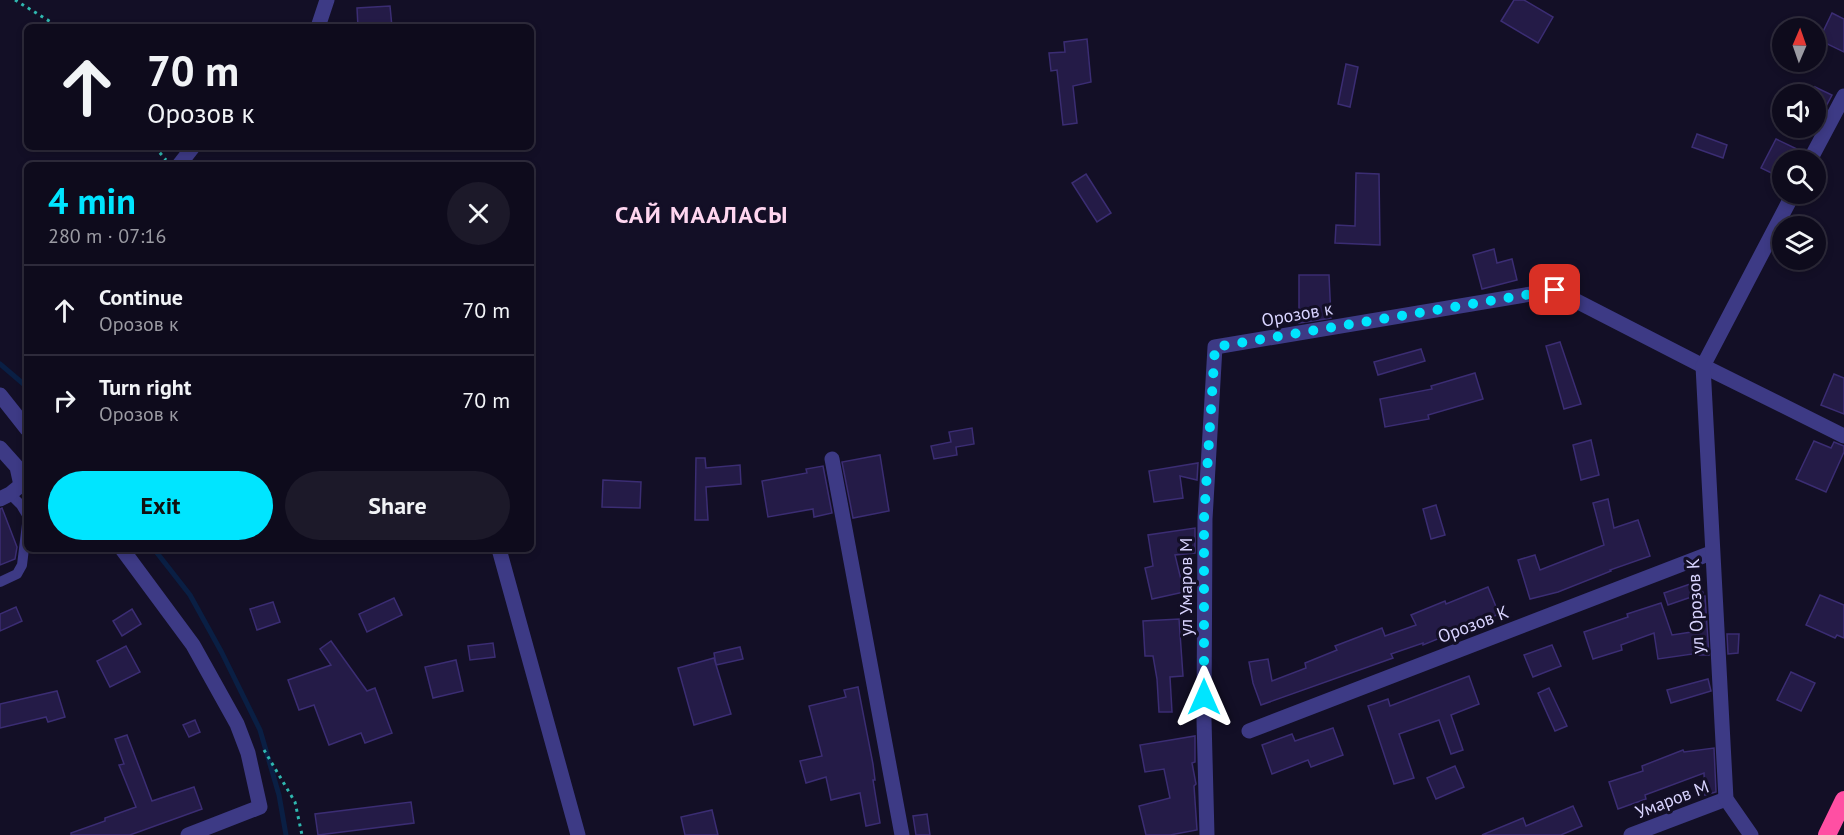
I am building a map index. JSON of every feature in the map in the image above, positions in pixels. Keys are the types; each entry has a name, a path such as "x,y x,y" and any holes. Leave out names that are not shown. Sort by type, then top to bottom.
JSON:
{"highway":[{"path":"1827,835 1844,800"}],"street":[{"path":"319,24 327,0"},
{"path":"1815,150 1844,96"},
{"path":"1788,204 1703,366 1844,436"},
{"name":"Орозов к","path":"1204,519 1215,347 1555,290 1703,366"},
{"name":"ул Орозов К","path":"1703,366 1711,553 1726,800"},
{"path":"0,394 24,425"},
{"path":"0,448 17,467 15,491"},
{"path":"832,459 902,835"},
{"name":"ул Умаров М","path":"1204,519 1204,719 1207,835"},
{"path":"124,552 193,645 237,724 248,753 260,807 188,835"},
{"path":"500,552 578,835"},
{"name":"Орозов К","path":"1249,731 1711,553"},
{"path":"1726,800 1751,835"},
{"name":"Умаров М","path":"1631,835 1726,800"}],"lane":[{"path":"15,491 24,510"},
{"path":"0,582 17,574 22,565 24,549"}],"path":[{"path":"15,0 54,24"},
{"path":"157,150 168,162"},
{"path":"262,747 295,802 302,835"}],"building":[{"path":"1514,0 1524,0 1553,17 1538,43 1501,21"},
{"path":"390,6 392,24 358,24 357,8"},
{"path":"1832,13 1844,19 1844,52 1826,43 1826,25"},
{"path":"1087,39 1091,82 1073,86 1077,123 1063,125 1057,70 1051,71 1049,53 1065,52 1064,42"},
{"path":"1346,64 1358,67 1350,107 1338,104"},
{"path":"1826,92 1832,95 1826,106"},
{"path":"1697,134 1727,145 1723,158 1692,147"},
{"path":"1776,139 1799,150 1772,150 1772,173 1761,168"},
{"path":"1356,173 1379,174 1380,245 1335,243 1336,225 1355,226"},
{"path":"1086,174 1111,213 1097,222 1072,183"},
{"path":"1494,249 1497,263 1512,259 1517,280 1482,289 1473,255"},
{"path":"1299,275 1329,275 1331,318 1299,323"},
{"path":"1560,342 1581,404 1564,409 1546,346"},
{"path":"1421,349 1425,361 1378,375 1374,362"},
{"path":"1475,373 1483,399 1428,415 1429,419 1385,427 1380,399 1432,389 1431,386"},
{"path":"1834,374 1844,378 1844,414 1821,405"},
{"path":"972,428 974,444 956,447 957,455 934,459 931,446 951,442 949,432"},
{"path":"1591,440 1599,475 1581,480 1573,445"},
{"path":"1814,441 1831,448 1834,442 1844,446 1844,452 1826,492 1796,479"},
{"path":"880,455 889,511 853,518 842,462"},
{"path":"696,458 705,458 706,468 740,465 741,484 706,487 708,520 695,520"},
{"path":"1198,463 1197,480 1180,476 1183,498 1154,502 1149,471"},
{"path":"823,466 832,513 814,517 813,509 768,517 762,481 807,473 806,469"},
{"path":"603,480 641,482 640,508 602,507"},
{"path":"1608,499 1614,528 1638,520 1650,556 1558,592 1530,599 1518,560 1535,555 1540,570 1604,545 1593,503"},
{"path":"1436,505 1445,535 1431,539 1423,509"},
{"path":"2,508 17,547 15,559 0,565 0,509"},
{"path":"1195,528 1195,553 1175,555 1184,592 1152,599 1145,568 1153,566 1148,535"},
{"path":"1699,581 1703,593 1668,605 1664,593"},
{"path":"1488,587 1499,614 1423,645 1423,643 1391,654 1393,658 1261,705 1249,662 1268,659 1272,681 1306,668 1305,663 1337,650 1335,646 1382,628 1385,636 1416,625 1411,615"},
{"path":"1820,595 1844,605 1844,638 1837,635 1835,638 1806,625"},
{"path":"1705,596 1709,655 1699,655 1699,653 1658,659 1654,633 1621,645 1622,650 1593,659 1584,632 1661,603 1672,635 1698,631 1696,597"},
{"path":"394,598 402,615 367,632 359,614"},
{"path":"273,602 280,622 257,630 250,609"},
{"path":"16,607 22,621 0,631 0,614"},
{"path":"132,609 141,624 122,636 113,621"},
{"path":"1179,619 1183,676 1170,677 1172,712 1159,712 1153,656 1145,656 1143,621"},
{"path":"1727,634 1739,634 1738,653 1728,654"},
{"path":"331,641 367,691 375,688 392,733 365,743 361,733 329,745 314,705 299,710 288,680 331,665 320,649"},
{"path":"493,643 495,657 470,660 468,646"},
{"path":"1552,645 1561,666 1533,677 1524,655"},
{"path":"126,646 140,672 110,687 97,661"},
{"path":"740,647 743,659 716,665 714,653"},
{"path":"714,658 731,714 694,725 678,668"},
{"path":"456,660 463,691 433,698 425,667"},
{"path":"1791,672 1815,683 1801,711 1777,700"},
{"path":"1469,676 1479,704 1451,715 1463,750 1451,754 1439,720 1399,734 1414,778 1394,784 1368,706 1388,699 1390,706"},
{"path":"1708,679 1711,691 1671,703 1667,690"},
{"path":"858,687 873,764 875,780 873,780 880,823 866,826 860,793 831,800 826,777 806,783 800,761 822,756 809,706 846,697 844,690"},
{"path":"1549,688 1567,726 1555,731 1538,693"},
{"path":"57,691 65,717 48,722 46,717 0,728 0,704"},
{"path":"195,720 200,732 189,737 183,725"},
{"path":"1333,728 1343,755 1311,767 1308,760 1272,774 1262,745 1292,734 1295,741"},
{"path":"127,735 152,801 194,787 202,809 130,835 71,835 71,833 105,821 105,818 136,807 119,765 124,764 115,739"},
{"path":"1195,736 1195,762 1192,763 1196,784 1194,786 1197,830 1170,835 1146,835 1139,806 1170,798 1164,769 1145,772 1140,745"},
{"path":"1714,748 1716,792 1705,795 1704,773 1645,795 1646,799 1618,809 1609,782 1643,771 1642,766 1683,750 1684,752"},
{"path":"1455,766 1464,787 1436,799 1427,778"},
{"path":"411,802 414,823 318,835 315,814"},
{"path":"1573,806 1582,826 1561,835 1482,835 1523,818 1526,826"},
{"path":"712,810 718,835 685,835 681,817"},
{"path":"927,814 930,835 916,835 913,816"}],"waterway":[{"path":"0,364 24,384"},
{"path":"156,552 190,595 260,730 279,795 286,835"}],"district":[{"name":"САЙ МААЛАСЫ","path":"702,214"}],"route":[{"path":"1204,697 1204,519 1215,347 1555,290"}]}
